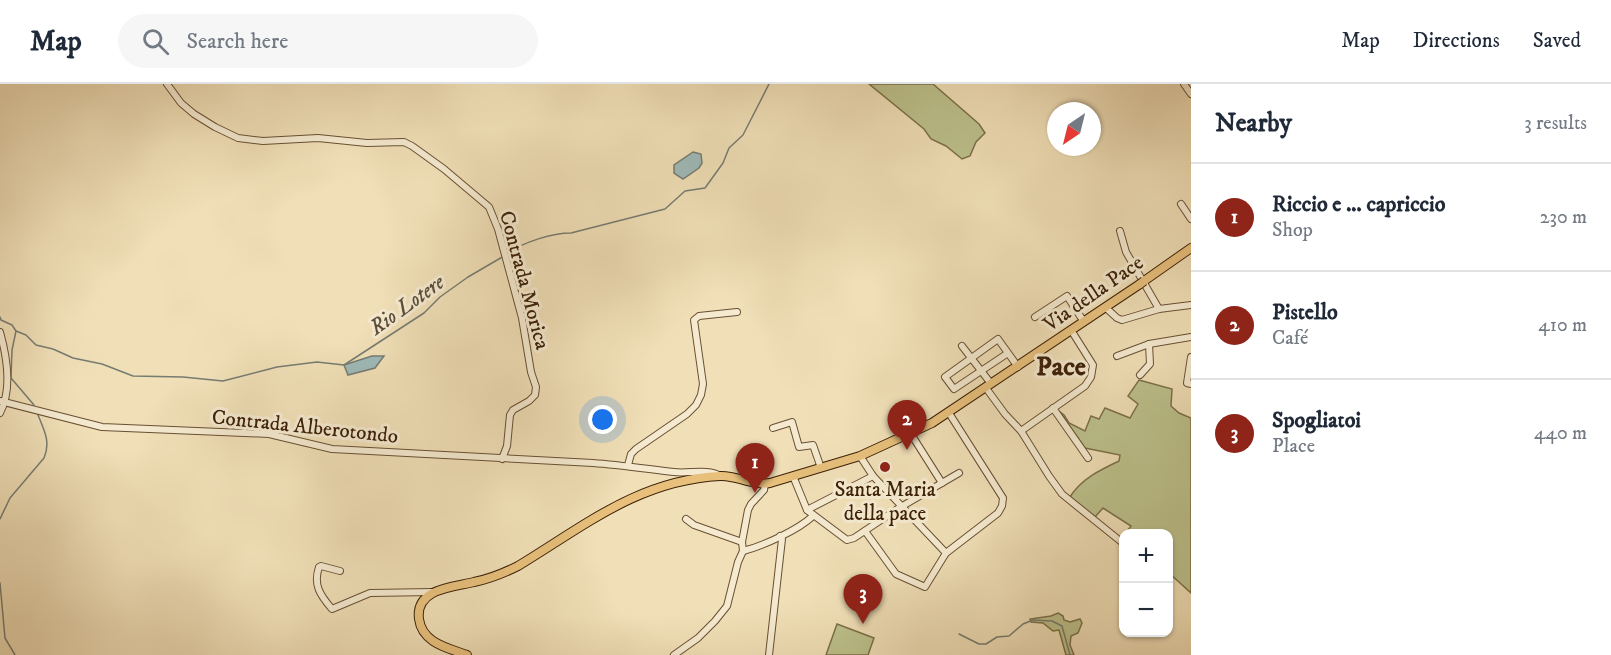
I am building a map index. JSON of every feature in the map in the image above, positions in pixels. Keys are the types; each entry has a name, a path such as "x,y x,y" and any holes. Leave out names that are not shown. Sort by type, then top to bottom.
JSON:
{"main road":[{"name":"Via della Pace","path":"432,592 501,574 518,566 612,508 644,492 684,480 721,476 765,484 860,456 910,434 949,413 1191,248"},
{"path":"432,592 423,601 418,614 423,633 434,642 467,655"}],"street":[{"name":"Contrada Morica","path":"167,84 181,103 194,114 238,138 263,141 318,138 368,143 404,142 444,170 489,207 498,229 522,318 531,372 536,387 535,395 530,401 513,410 510,415 507,446 502,459"},
{"path":"1184,84 1191,94"},
{"path":"1181,204 1191,219"},
{"path":"1120,231 1126,252 1159,309"},
{"path":"1035,317 1067,296 1084,322"},
{"path":"1105,307 1122,320 1159,309 1191,305"},
{"path":"628,465 631,454 636,449 687,414 701,396 703,384 694,320 699,316 737,312"},
{"path":"1021,431 1085,386 1093,371 1090,358 1071,330"},
{"path":"0,332 4,350 7,397 0,413"},
{"path":"1117,356 1149,344 1191,337"},
{"path":"1008,353 954,389 945,377 998,339 1008,353 1018,367"},
{"path":"1140,375 1150,364 1149,344"},
{"path":"962,346 981,371 1005,414 1021,431 1062,494 1119,540"},
{"path":"1191,357 1187,383 1191,384"},
{"name":"Contrada Alberotondo","path":"3,402 102,427 269,434 332,449 628,465 675,472 707,472 721,476"},
{"path":"1053,408 1088,458"},
{"path":"865,531 896,574 922,587 927,585 946,553 999,513 1003,498 981,460 949,413"},
{"path":"773,428 792,422 799,447 813,445 820,468"},
{"path":"910,434 942,483"},
{"path":"860,456 873,476 946,553"},
{"path":"793,476 807,510 847,540 959,474"},
{"path":"807,510 873,476"},
{"path":"674,655 684,653 724,611 743,551 742,542 749,507 764,490 765,484"},
{"path":"743,551 780,536 813,516"},
{"path":"686,519 694,525 742,542"},
{"path":"770,655 782,539 780,536"},
{"path":"340,572 321,566 316,574 317,588 332,609 370,593 432,592"}],"green space":[{"path":"869,84 933,84 979,124 985,133 976,142 970,156 962,159 946,146 931,139 924,129"},
{"path":"1139,380 1172,389 1171,406 1179,413 1191,418 1191,593 1173,577 1173,529 1129,529 1131,526 1103,508 1095,517 1070,497 1085,480 1119,461 1120,455 1085,448 1059,411 1069,423 1085,431 1091,416 1099,419 1105,408 1130,418 1138,404 1128,396"},
{"path":"1058,613 1063,616 1064,620 1070,622 1080,619 1082,623 1078,633 1071,636 1070,645 1074,655 1066,655 1059,630 1053,631 1043,623 1031,622 1030,619"},
{"path":"837,624 874,638 868,655 826,655"}],"water":[{"path":"693,152 701,154 702,163 699,168 683,179 674,173 674,165"},
{"path":"372,356 384,356 375,368 348,375 344,365"}],"waterway":[{"name":"Rio Lotere","path":"508,253 547,236 571,233 665,209 685,191 705,188 723,163 729,148 743,135 769,84"},
{"name":"Rio Lotere","path":"0,317 36,345 53,349 73,358 102,364 133,376 223,381 277,367 317,362 344,365 424,313 440,297 468,277 504,256"},
{"path":"16,331 12,350 11,378 34,405"},
{"path":"0,519 10,498 44,458 47,441 38,415"},
{"path":"0,583 5,638 15,655"},
{"path":"959,634 979,644 986,644 997,637 1009,636 1023,624 1033,620 1052,621 1062,626 1070,655"}],"place":[{"name":"Pistello","path":"907,450"},
{"name":"Santa Maria della pace","path":"885,467"},
{"name":"Riccio e ... capriccio","path":"755,493"},
{"name":"Spogliatoi","path":"863,624"}],"district":[{"name":"Pace","path":"1061,366"}]}
